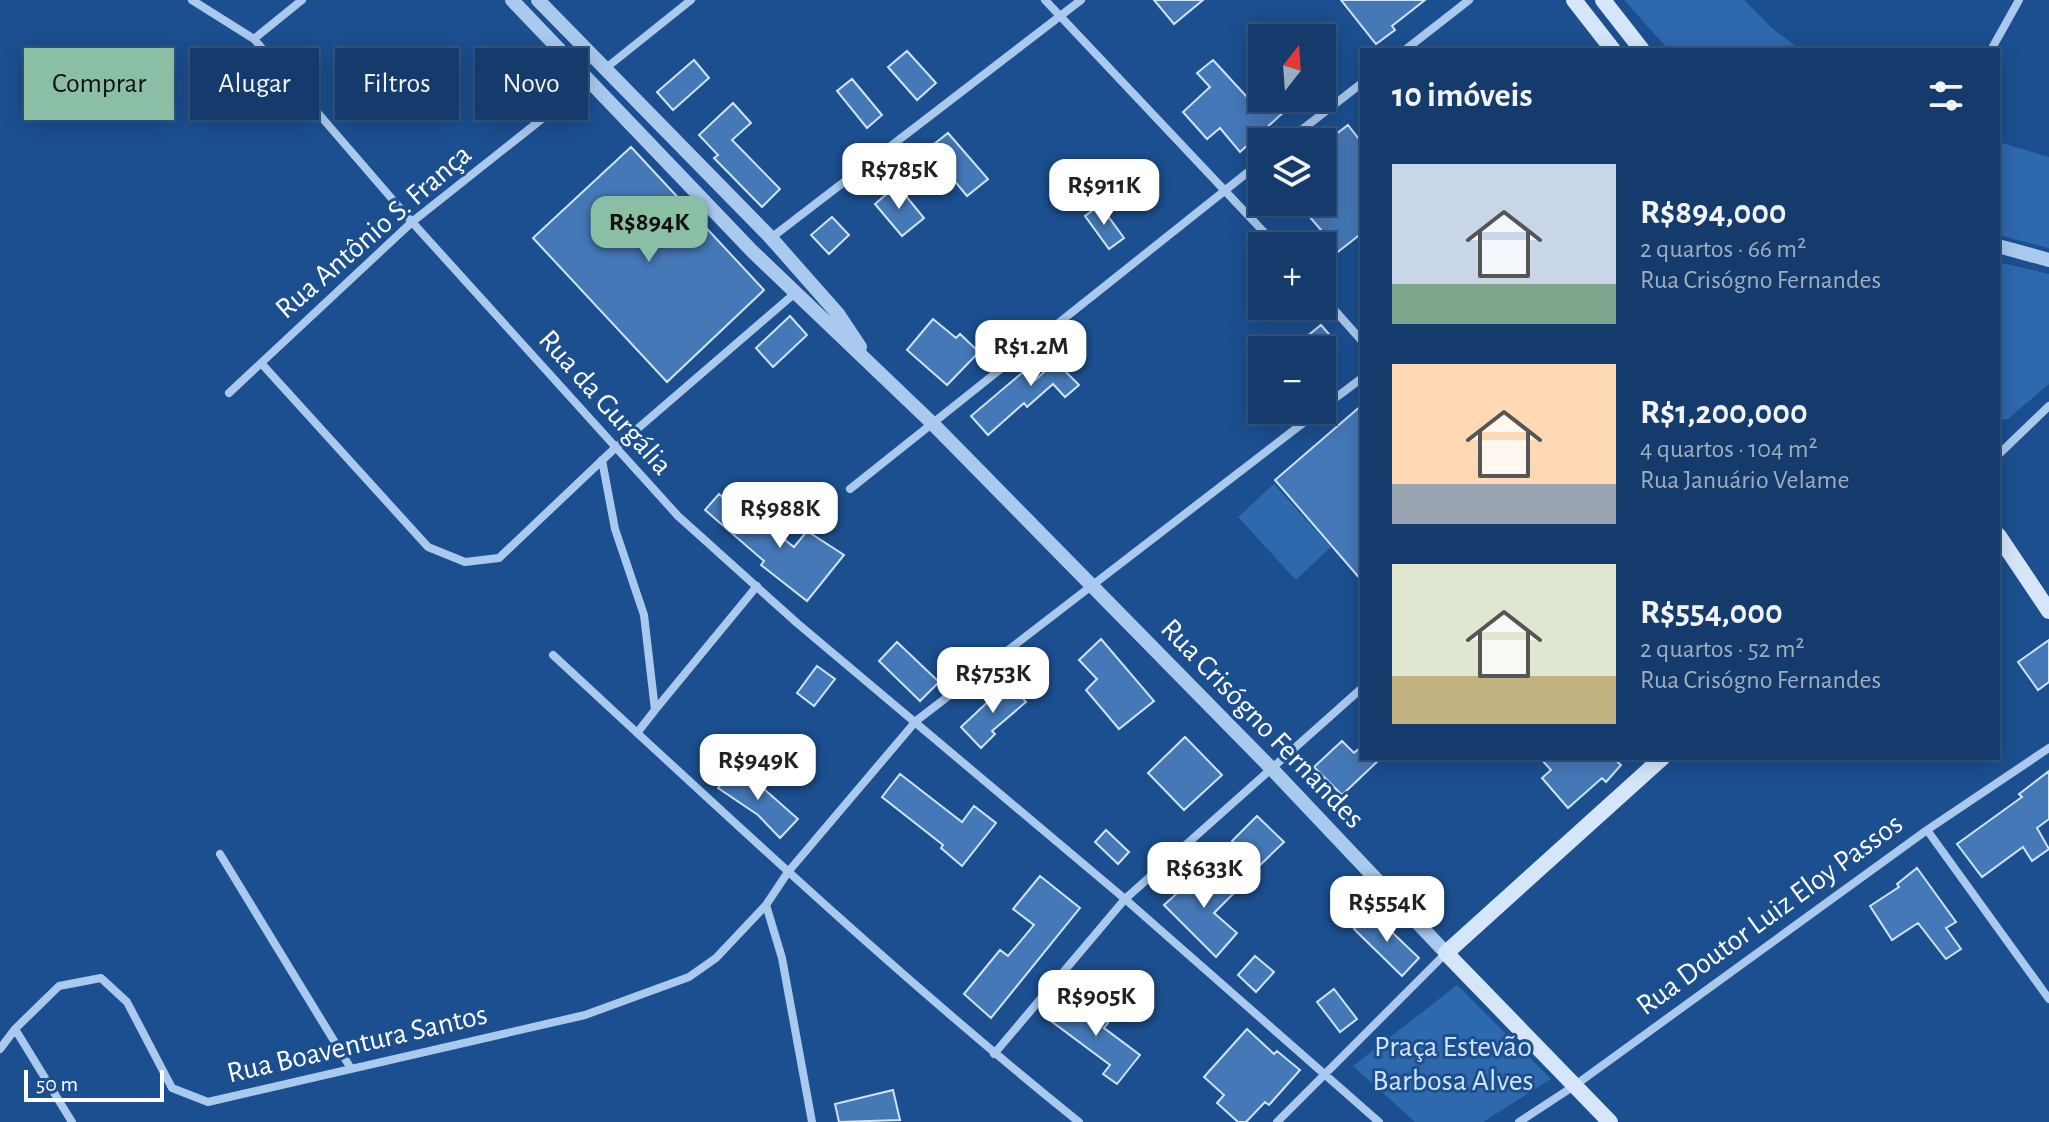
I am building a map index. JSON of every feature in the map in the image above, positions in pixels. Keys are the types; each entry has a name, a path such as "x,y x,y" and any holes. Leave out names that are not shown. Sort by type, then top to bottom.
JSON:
{"main road":[{"path":"1574,0 1611,48"},
{"path":"1603,0 1640,48"},
{"path":"2000,538 2049,611"},
{"path":"1446,953 1660,760"},
{"name":"Rua Crisógno Fernandes","path":"1446,953 1610,1122"}],"street":[{"name":"Rua da Gurgália","path":"192,0 254,39 412,222 614,449 678,516 1125,899 1379,1122"},
{"path":"254,39 302,0"},
{"name":"Rua Crisógno Fernandes","path":"512,0 794,294 933,424 1271,768 1446,953"},
{"name":"Rua Crisógno Fernandes","path":"538,0 771,238 838,314 873,367"},
{"path":"606,68 691,0"},
{"path":"1045,0 1264,232"},
{"path":"771,238 1081,0"},
{"path":"1408,48 1469,0"},
{"path":"1992,48 2019,0"},
{"name":"Rua Antônio S. França","path":"229,393 412,222 591,80"},
{"path":"1304,128 1360,85"},
{"path":"850,489 1248,172"},
{"path":"2000,247 2049,260"},
{"path":"261,363 428,547 465,562 499,558 614,449 794,294"},
{"path":"1336,312 1360,339"},
{"name":"Rua Boaventura Santos","path":"1336,398 1360,380"},
{"path":"2000,453 2049,406"},
{"name":"Rua Boaventura Santos","path":"15,1029 59,986 101,978 127,1002 172,1088 208,1102 585,1015 689,977 716,958 766,905 788,872 916,721 1301,424"},
{"path":"602,460 615,529 644,615 655,710"},
{"path":"637,733 757,586"},
{"path":"553,655 788,872 994,1054 1079,1122"},
{"path":"994,1054 1125,899 1360,690"},
{"name":"Rua Doutor Luiz Eloy Passos","path":"1519,1122 1574,1086 1927,830 2049,748"},
{"path":"1927,830 2049,999"},
{"path":"220,854 350,1067"},
{"path":"766,905 782,958 812,1122"},
{"path":"1277,1122 1446,953"},
{"path":"0,1049 15,1029 72,1122"}],"green space":[{"path":"1624,0 1744,0 1773,29 1798,48 1667,48"},
{"path":"2000,143 2049,157 2049,248 2000,236"},
{"path":"2000,262 2049,274 2049,384 2008,419 2000,420"},
{"path":"1274,484 1331,547 1296,580 1238,517"},
{"name":"Praça Estevão Barbosa Alves","path":"1457,985 1551,1079 1483,1122 1415,1122 1353,1066"}],"building":[{"path":"1154,0 1203,0 1174,24"},
{"path":"1341,0 1425,0 1392,26 1395,30 1376,44"},
{"path":"907,51 936,83 917,100 888,67"},
{"path":"694,60 709,78 673,110 657,92"},
{"path":"1213,60 1248,96 1248,112 1284,112 1266,128 1248,128 1248,145 1240,152 1220,128 1207,139 1183,112 1210,87 1197,73"},
{"path":"852,79 882,115 867,128 837,91"},
{"path":"733,103 751,123 732,140 780,189 762,207 714,158 718,155 699,135"},
{"path":"1348,125 1360,140 1360,235 1336,253 1336,232 1319,232 1321,230 1309,216 1336,216 1336,134"},
{"path":"948,133 988,179 967,196 928,149"},
{"path":"631,147 764,290 667,382 533,238"},
{"path":"897,185 924,218 902,236 875,204"},
{"path":"1100,205 1124,238 1109,249 1085,216"},
{"path":"832,217 849,235 829,254 811,235"},
{"path":"790,316 807,335 773,367 756,348"},
{"path":"933,319 956,338 960,334 979,352 947,385 907,350"},
{"path":"1321,325 1331,336 1307,336"},
{"path":"1067,335 1085,356 1066,372 1079,385 1065,397 1053,384 1027,407 1024,403 988,435 971,416 1023,372 1033,382 1061,357 1053,347"},
{"path":"1360,407 1360,579 1275,480"},
{"path":"719,494 747,519 751,513 794,547 807,531 844,555 807,601 761,565 764,561 705,510"},
{"path":"1101,639 1154,701 1119,729 1086,690 1097,679 1079,660"},
{"path":"2049,640 2049,682 2038,690 2018,662"},
{"path":"897,642 939,682 920,701 879,661"},
{"path":"817,666 835,679 814,706 797,693"},
{"path":"1009,682 1026,702 992,731 995,734 981,748 961,727"},
{"path":"1185,737 1222,775 1184,810 1148,773"},
{"path":"1342,741 1354,753 1360,748 1360,760 1379,760 1342,795 1314,767"},
{"path":"1542,760 1615,760 1621,765 1606,782 1602,778 1568,808 1542,778 1551,770"},
{"path":"733,767 798,819 780,838 758,815 718,788"},
{"path":"2049,771 2049,819 2037,828 2049,849 2032,861 2023,847 1982,877 1957,844 2022,797 2019,794"},
{"path":"900,774 962,822 974,806 996,823 962,866 941,848 943,845 882,797"},
{"path":"1257,816 1284,842 1258,867 1232,841"},
{"path":"1106,830 1129,852 1118,864 1095,842"},
{"path":"1206,867 1234,893 1214,913 1237,933 1216,957 1164,905"},
{"path":"1917,868 1956,922 1946,928 1961,949 1946,959 1918,923 1892,940 1870,906 1899,887 1897,884"},
{"path":"1040,876 1080,908 991,1018 964,994 1000,950 1008,956 1034,925 1013,909"},
{"path":"1371,912 1419,958 1402,976 1354,929"},
{"path":"1255,956 1274,972 1256,992 1238,975"},
{"path":"1334,989 1357,1019 1340,1032 1317,1002"},
{"path":"1071,995 1108,1023 1104,1028 1140,1055 1117,1084 1103,1074 1110,1065 1051,1021"},
{"path":"1247,1029 1274,1054 1277,1051 1300,1070 1269,1105 1265,1102 1246,1122 1238,1122 1217,1103 1224,1095 1204,1077"},
{"path":"893,1090 900,1120 839,1122 835,1104"}]}
